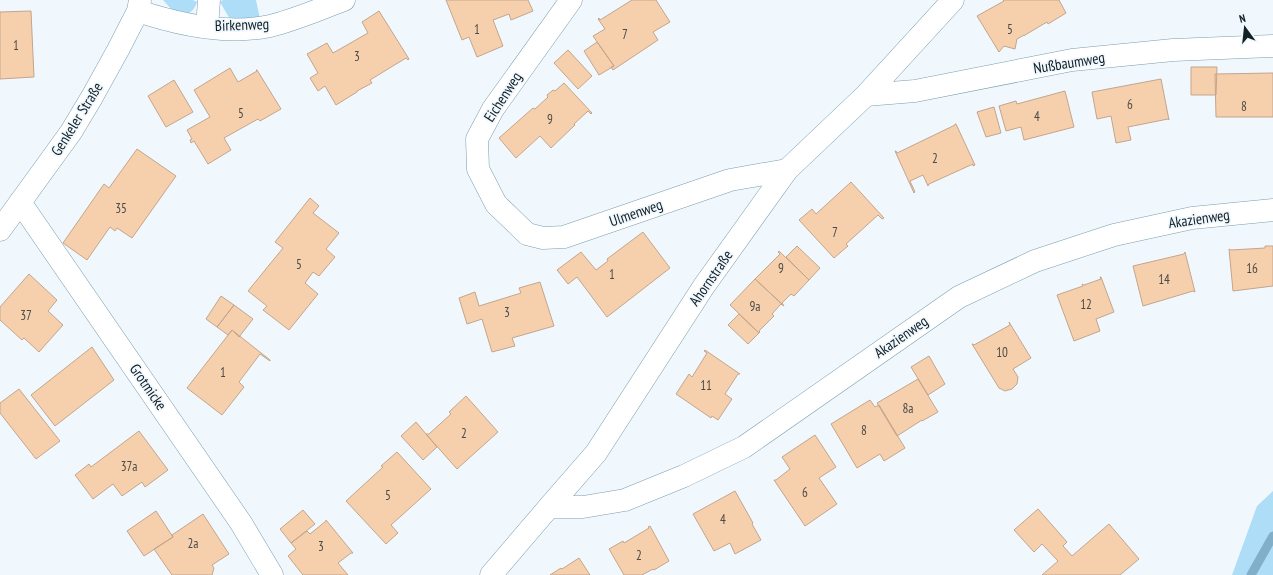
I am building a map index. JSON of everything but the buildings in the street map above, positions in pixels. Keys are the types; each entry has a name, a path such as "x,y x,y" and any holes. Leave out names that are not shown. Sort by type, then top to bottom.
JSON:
{"street":[{"name":"Birkenweg","path":"207,27 209,0"},
{"name":"Birkenweg","path":"139,5 162,18 207,27 231,29 269,26 294,19 344,0"},
{"name":"Eichenweg","path":"496,204 478,168 477,139 493,109 571,0"},
{"name":"Ahornstraße","path":"492,575 596,453 704,286 787,170 866,95 953,0"},
{"name":"Genkeler Straße","path":"0,230 71,132 118,50 139,5"},
{"name":"Nußbaumweg","path":"866,95 915,91 1072,60 1173,50 1273,46"},
{"name":"Ulmenweg","path":"496,204 527,234 543,238 564,237 730,180 787,170"},
{"name":"Grotmicke","path":"20,202 241,523 272,575"},
{"name":"Akazienweg","path":"549,507 583,507 625,500 684,476 744,447 959,297 1035,261 1114,235 1145,228 1192,218 1273,210"}],"shaded area":[{"path":"163,0 193,0 197,2 195,7 185,16 172,10"},
{"path":"223,0 256,0 260,19 231,21 220,2"},
{"path":"1273,491 1273,575 1232,575 1257,506"}],"waterway":[{"name":"Grotmicke","path":"1251,575 1273,536"}]}
